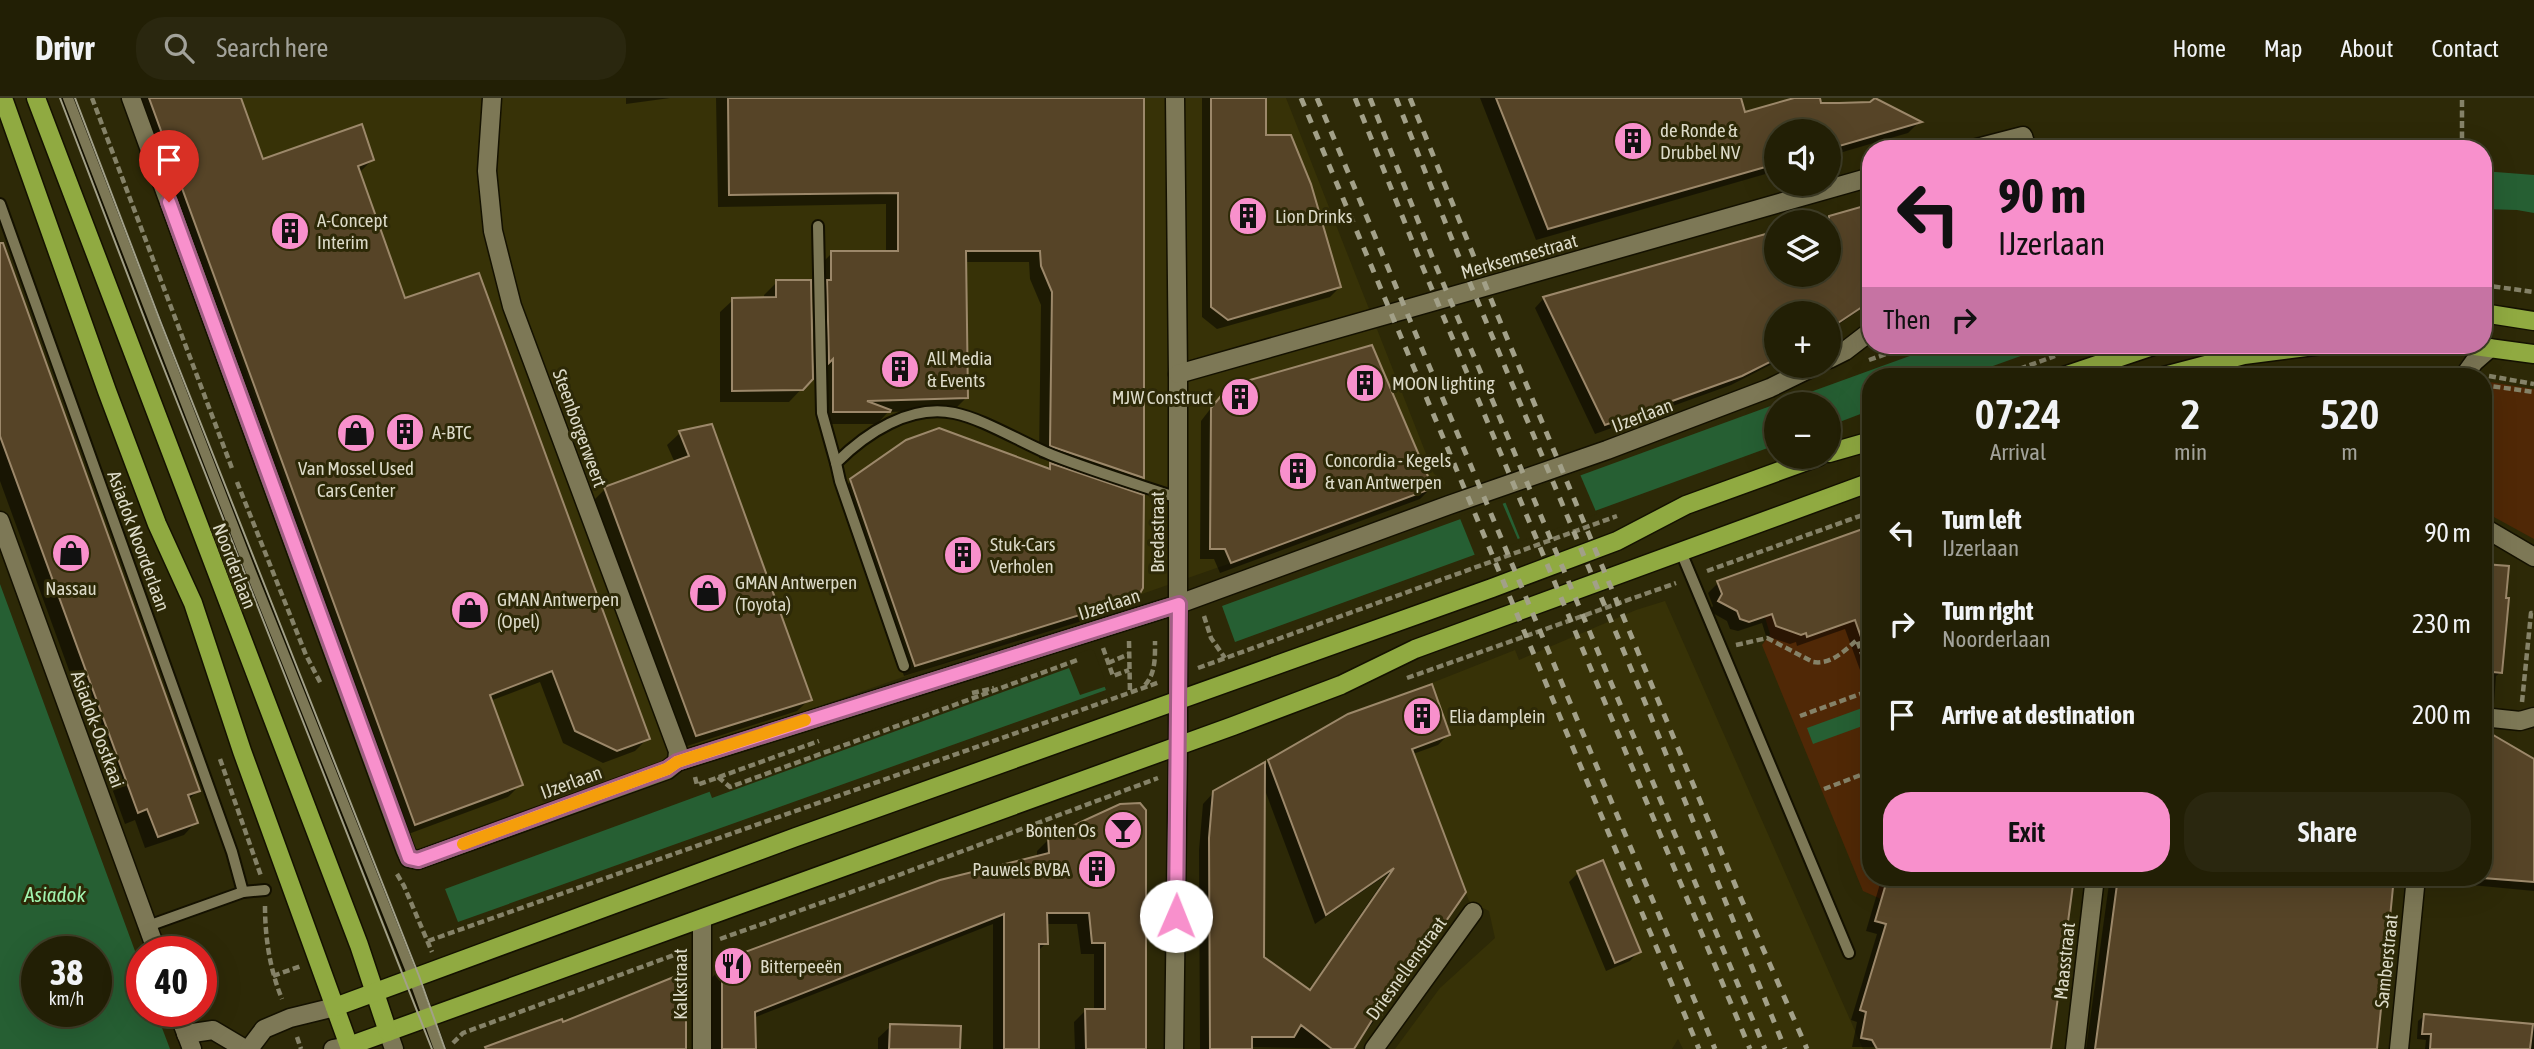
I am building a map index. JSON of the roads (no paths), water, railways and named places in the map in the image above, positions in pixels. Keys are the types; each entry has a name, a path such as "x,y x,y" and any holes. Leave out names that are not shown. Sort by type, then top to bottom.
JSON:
{"main road":[{"path":"3,98 107,391 158,524 193,603 242,751 335,1007 344,1048 1178,746 1341,685 1415,649 1862,485"},
{"name":"Noorderlaan","path":"36,98 388,1032"},
{"path":"2492,314 2534,320"},
{"path":"2492,348 2534,354"},
{"path":"2088,368 2129,354"},
{"path":"2192,368 2252,354"},
{"path":"1841,450 1862,444"},
{"path":"335,1007 1605,545 1686,505 1785,469"},
{"name":"Bredastraat","path":"1178,699 1178,746"}],"street":[{"name":"IJzerlaan","path":"131,98 409,858 418,860 667,769 677,762 1179,604 1607,450 1790,378"},
{"name":"Steenborgerweert","path":"492,98 487,171 492,231 512,306 678,751 677,762"},
{"name":"Bredastraat","path":"1175,98 1178,699"},
{"name":"Merksemsestraat","path":"1178,374 1862,180"},
{"path":"1841,353 1862,338"},
{"path":"2470,368 2483,354"},
{"name":"Asiadok-Oostkaai","path":"0,521 151,936"},
{"path":"2492,532 2534,557"},
{"path":"2492,717 2527,719"},
{"name":"Bredastraat","path":"1174,1049 1178,746"},
{"name":"Maasstraat","path":"2075,1049 2094,886"},
{"name":"Samberstraat","path":"2399,1049 2415,886"},
{"name":"Driesnellenstraat","path":"1374,1049 1473,912"},
{"name":"Kalkstraat","path":"702,919 702,1049"},
{"path":"189,1041 213,1030 246,1049 264,1029 290,1018 335,1007"},
{"name":"Noorderlaan","path":"388,1032 394,1049"}],"lane":[{"path":"68,98 251,572 414,979 439,1049"},
{"name":"Asiadok Noorderlaan","path":"0,204 227,839 243,892"},
{"path":"818,226 822,413 840,481 904,666"},
{"path":"836,463 850,449 905,416 930,411 955,413 1052,455 1178,498"},
{"path":"1681,552 1849,953"},
{"path":"148,926 243,892 265,890"}],"water":[{"path":"2492,172 2534,175 2534,213 2492,209"},
{"path":"1915,354 2026,354 1987,368 1876,368"},
{"path":"1862,373 1862,413 1841,421 1841,392 1810,392"},
{"path":"1764,408 1764,449 1235,642 1222,606"},
{"name":"Asiadok","path":"0,584 129,936 126,936 126,1027 162,1027 170,1049 0,1049"},
{"path":"1090,652 1106,690 458,922 445,889"},
{"path":"1862,708 1862,726 1813,744 1807,728"}],"tram line":[{"path":"60,98 432,1049"},
{"path":"75,98 419,976 445,1049"}],"railway":[{"path":"1301,98 1699,1049"},
{"path":"1317,98 1715,1049"},
{"path":"1355,98 1421,263 1750,1049"},
{"path":"1370,98 1433,259 1765,1049"},
{"path":"1396,98 1785,1049"},
{"path":"1410,98 1736,887 1807,1049"}],"place":[{"name":"de Ronde & Drubbel NV","path":"1633,141"},
{"name":"Lion Drinks","path":"1248,216"},
{"name":"A-Concept Interim","path":"290,231"},
{"name":"All Media & Events","path":"900,369"},
{"name":"MOON lighting","path":"1365,383"},
{"name":"MJW Construct","path":"1240,397"},
{"name":"A-BTC","path":"405,432"},
{"name":"Van Mossel Used Cars Center","path":"356,433"},
{"name":"Concordia - Kegels & van Antwerpen","path":"1298,471"},
{"name":"Nassau","path":"71,553"},
{"name":"Stuk-Cars Verholen","path":"963,555"},
{"name":"GMAN Antwerpen (Toyota)","path":"708,593"},
{"name":"GMAN Antwerpen (Opel)","path":"470,610"},
{"name":"Elia damplein","path":"1422,716"},
{"name":"Bonten Os","path":"1123,830"},
{"name":"Pauwels BVBA","path":"1097,869"},
{"name":"Bitterpeeën","path":"733,966"}]}
